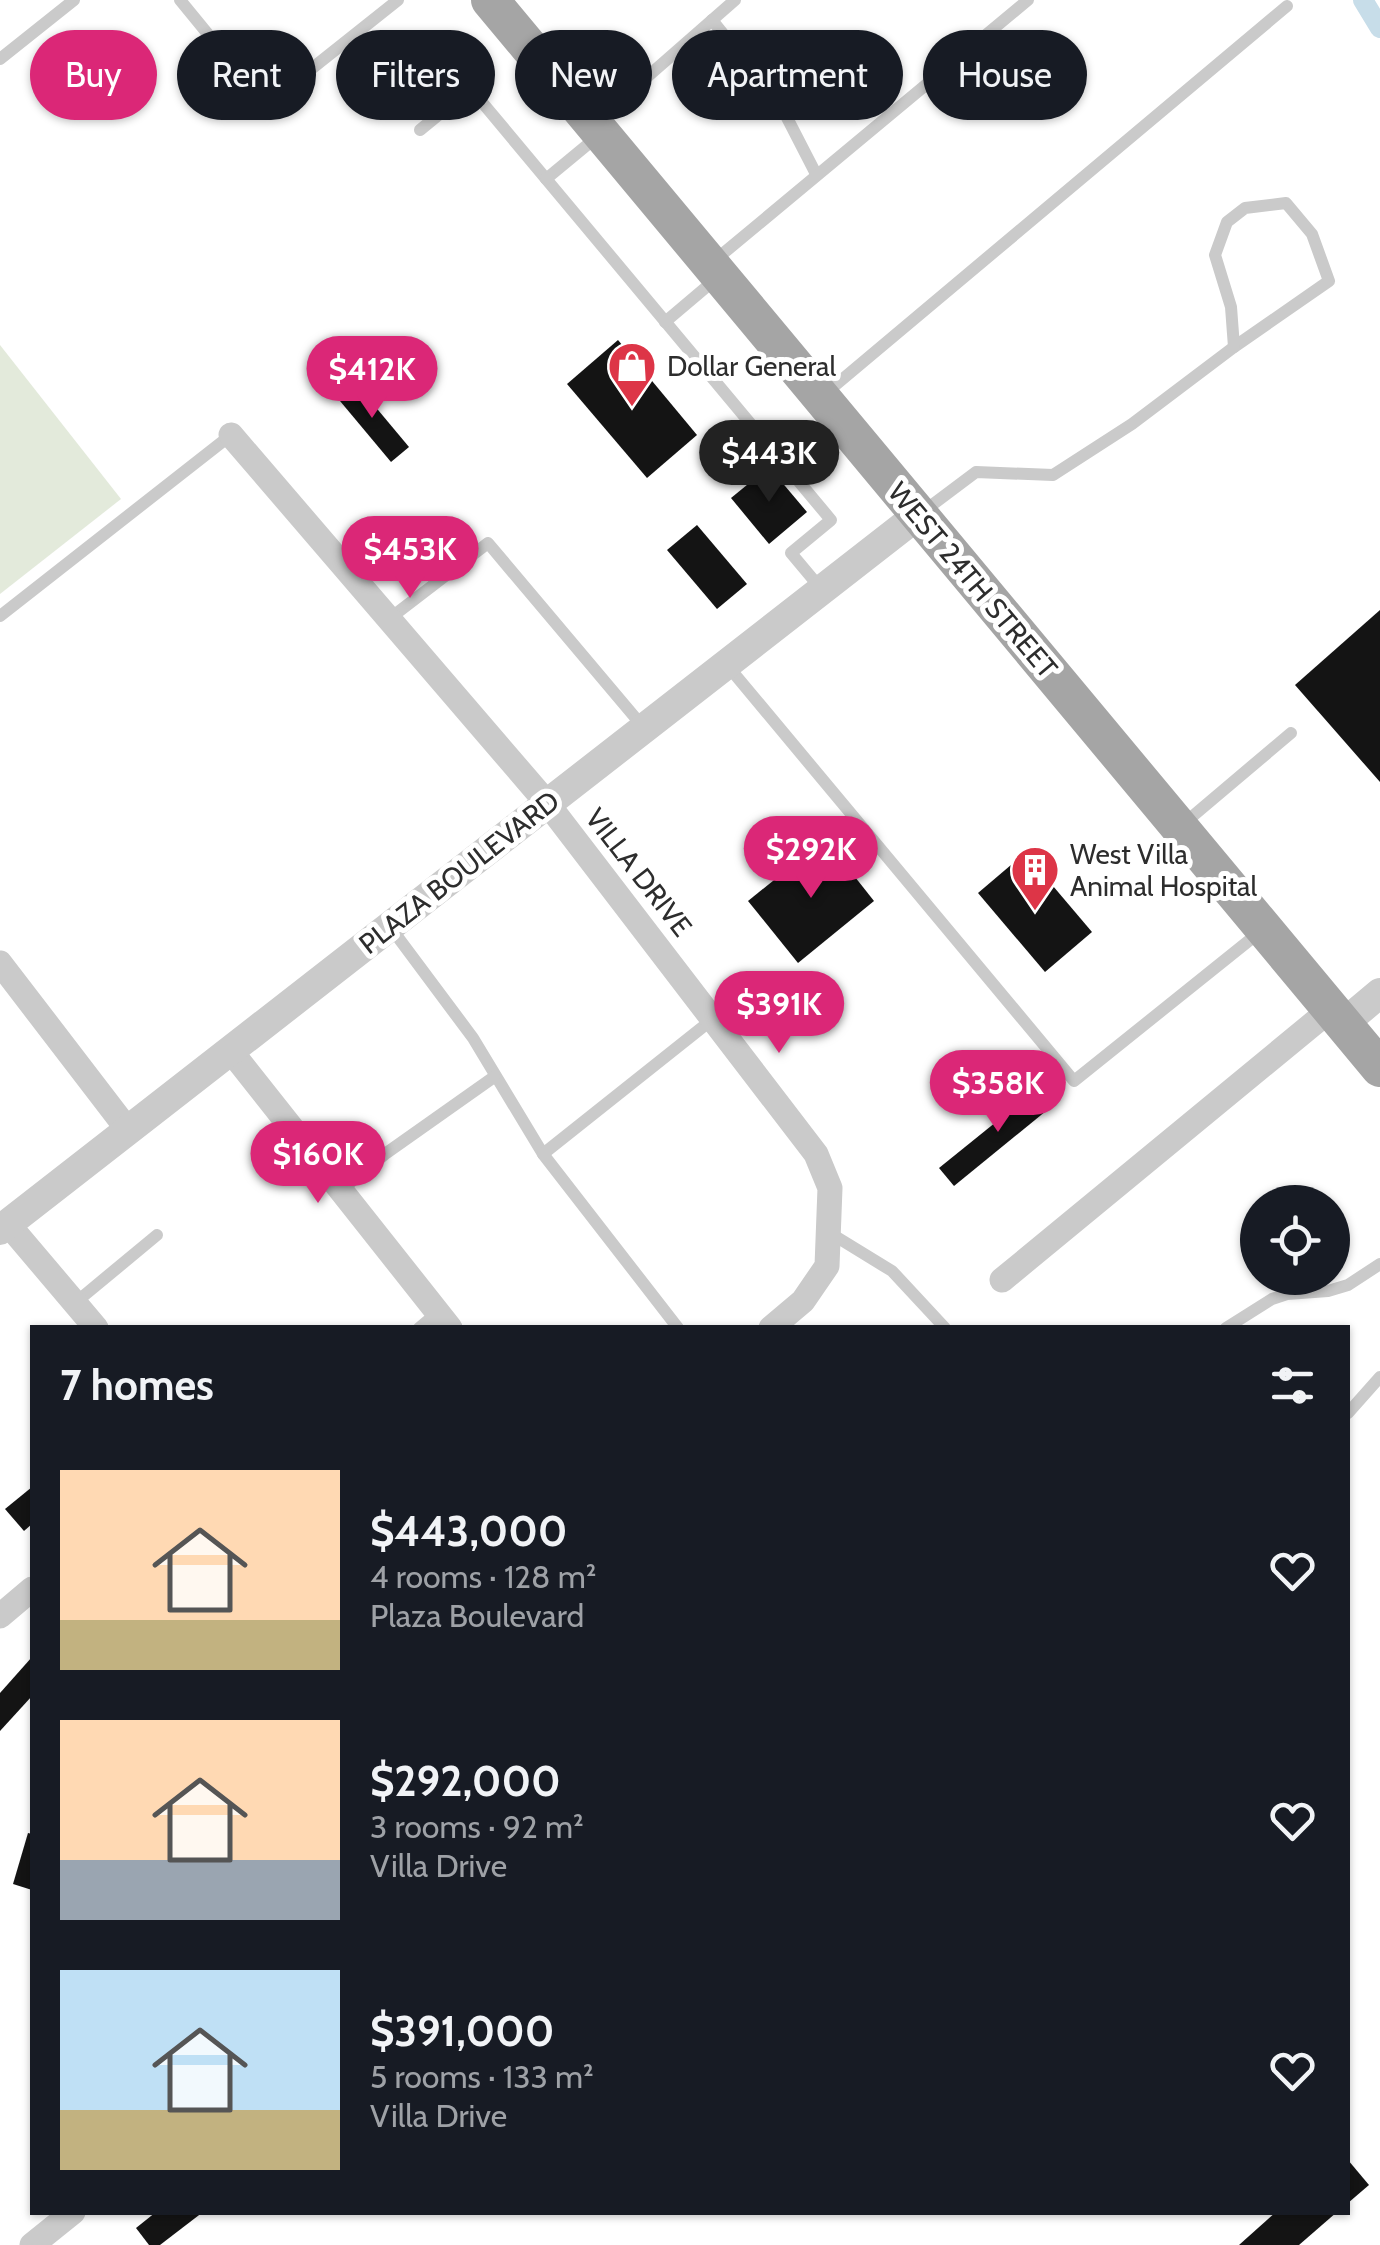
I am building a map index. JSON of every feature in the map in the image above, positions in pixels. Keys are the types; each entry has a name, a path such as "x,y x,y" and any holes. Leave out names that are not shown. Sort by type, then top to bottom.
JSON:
{"main road":[{"name":"WEST 24TH STREET","path":"499,3 596,129 1380,1068"}],"street":[{"name":"VILLA DRIVE","path":"230,435 547,803 816,1154 830,1188 827,1266 804,1301 776,1325"},
{"name":"PLAZA BOULEVARD","path":"4,1227 918,515"},
{"path":"0,962 128,1130"},
{"path":"1002,1280 1337,1016 1380,993"},
{"path":"230,1050 341,1190 435,1322"},
{"path":"4,1227 94,1325"},
{"path":"0,1616 30,1591"},
{"path":"32,2245 69,2215"}],"lane":[{"path":"0,59 74,0"},
{"path":"180,0 266,105 398,0"},
{"path":"546,179 735,0"},
{"path":"665,322 816,174 1028,0"},
{"path":"820,398 1287,6"},
{"path":"712,20 781,106 816,174"},
{"path":"420,130 459,98 476,96 831,520 791,553 822,590"},
{"path":"918,515 976,472 1054,474 1132,424 1329,280 1312,234 1286,203 1245,208 1227,222 1215,255 1230,306 1234,347"},
{"path":"0,616 230,435"},
{"path":"389,619 488,543 644,728"},
{"path":"726,665 1074,1081 1263,928"},
{"path":"1179,827 1291,733"},
{"path":"390,926 473,1038 543,1154 676,1325"},
{"path":"543,1154 714,1018"},
{"path":"341,1190 385,1154 494,1078"},
{"path":"830,1233 892,1271 942,1325"},
{"path":"75,1302 158,1235"},
{"path":"1231,1325 1272,1299 1348,1285 1380,1264"},
{"path":"1350,1411 1380,1377"}],"green space":[{"path":"0,345 121,499 0,594"}],"building":[{"name":"Dollar General","path":"618,340 697,435 647,478 567,384"},
{"path":"353,380 409,447 391,462 335,395"},
{"path":"769,467 807,512 769,544 731,498"},
{"path":"697,525 747,584 717,609 667,550"},
{"path":"1380,610 1380,782 1295,685"},
{"path":"825,839 874,901 798,963 748,901"},
{"name":"West Villa Animal Hospital","path":"1025,853 1092,932 1045,972 978,893"},
{"path":"1043,1084 1057,1102 954,1186 939,1168"},
{"path":"30,1489 30,1526 24,1531 5,1509"},
{"path":"30,1659 30,1698 0,1731 0,1693"},
{"path":"28,1833 30,1834 30,1889 13,1884"},
{"path":"1350,2162 1369,2185 1350,2201"},
{"path":"152,2215 199,2215 160,2245 149,2245 136,2228"},
{"path":"1273,2215 1334,2215 1299,2245 1239,2245"}],"waterway":[{"path":"1363,0 1380,28"}],"place":[{"name":"Dollar General","path":"632,408"},
{"name":"West Villa Animal Hospital","path":"1035,912"}]}
